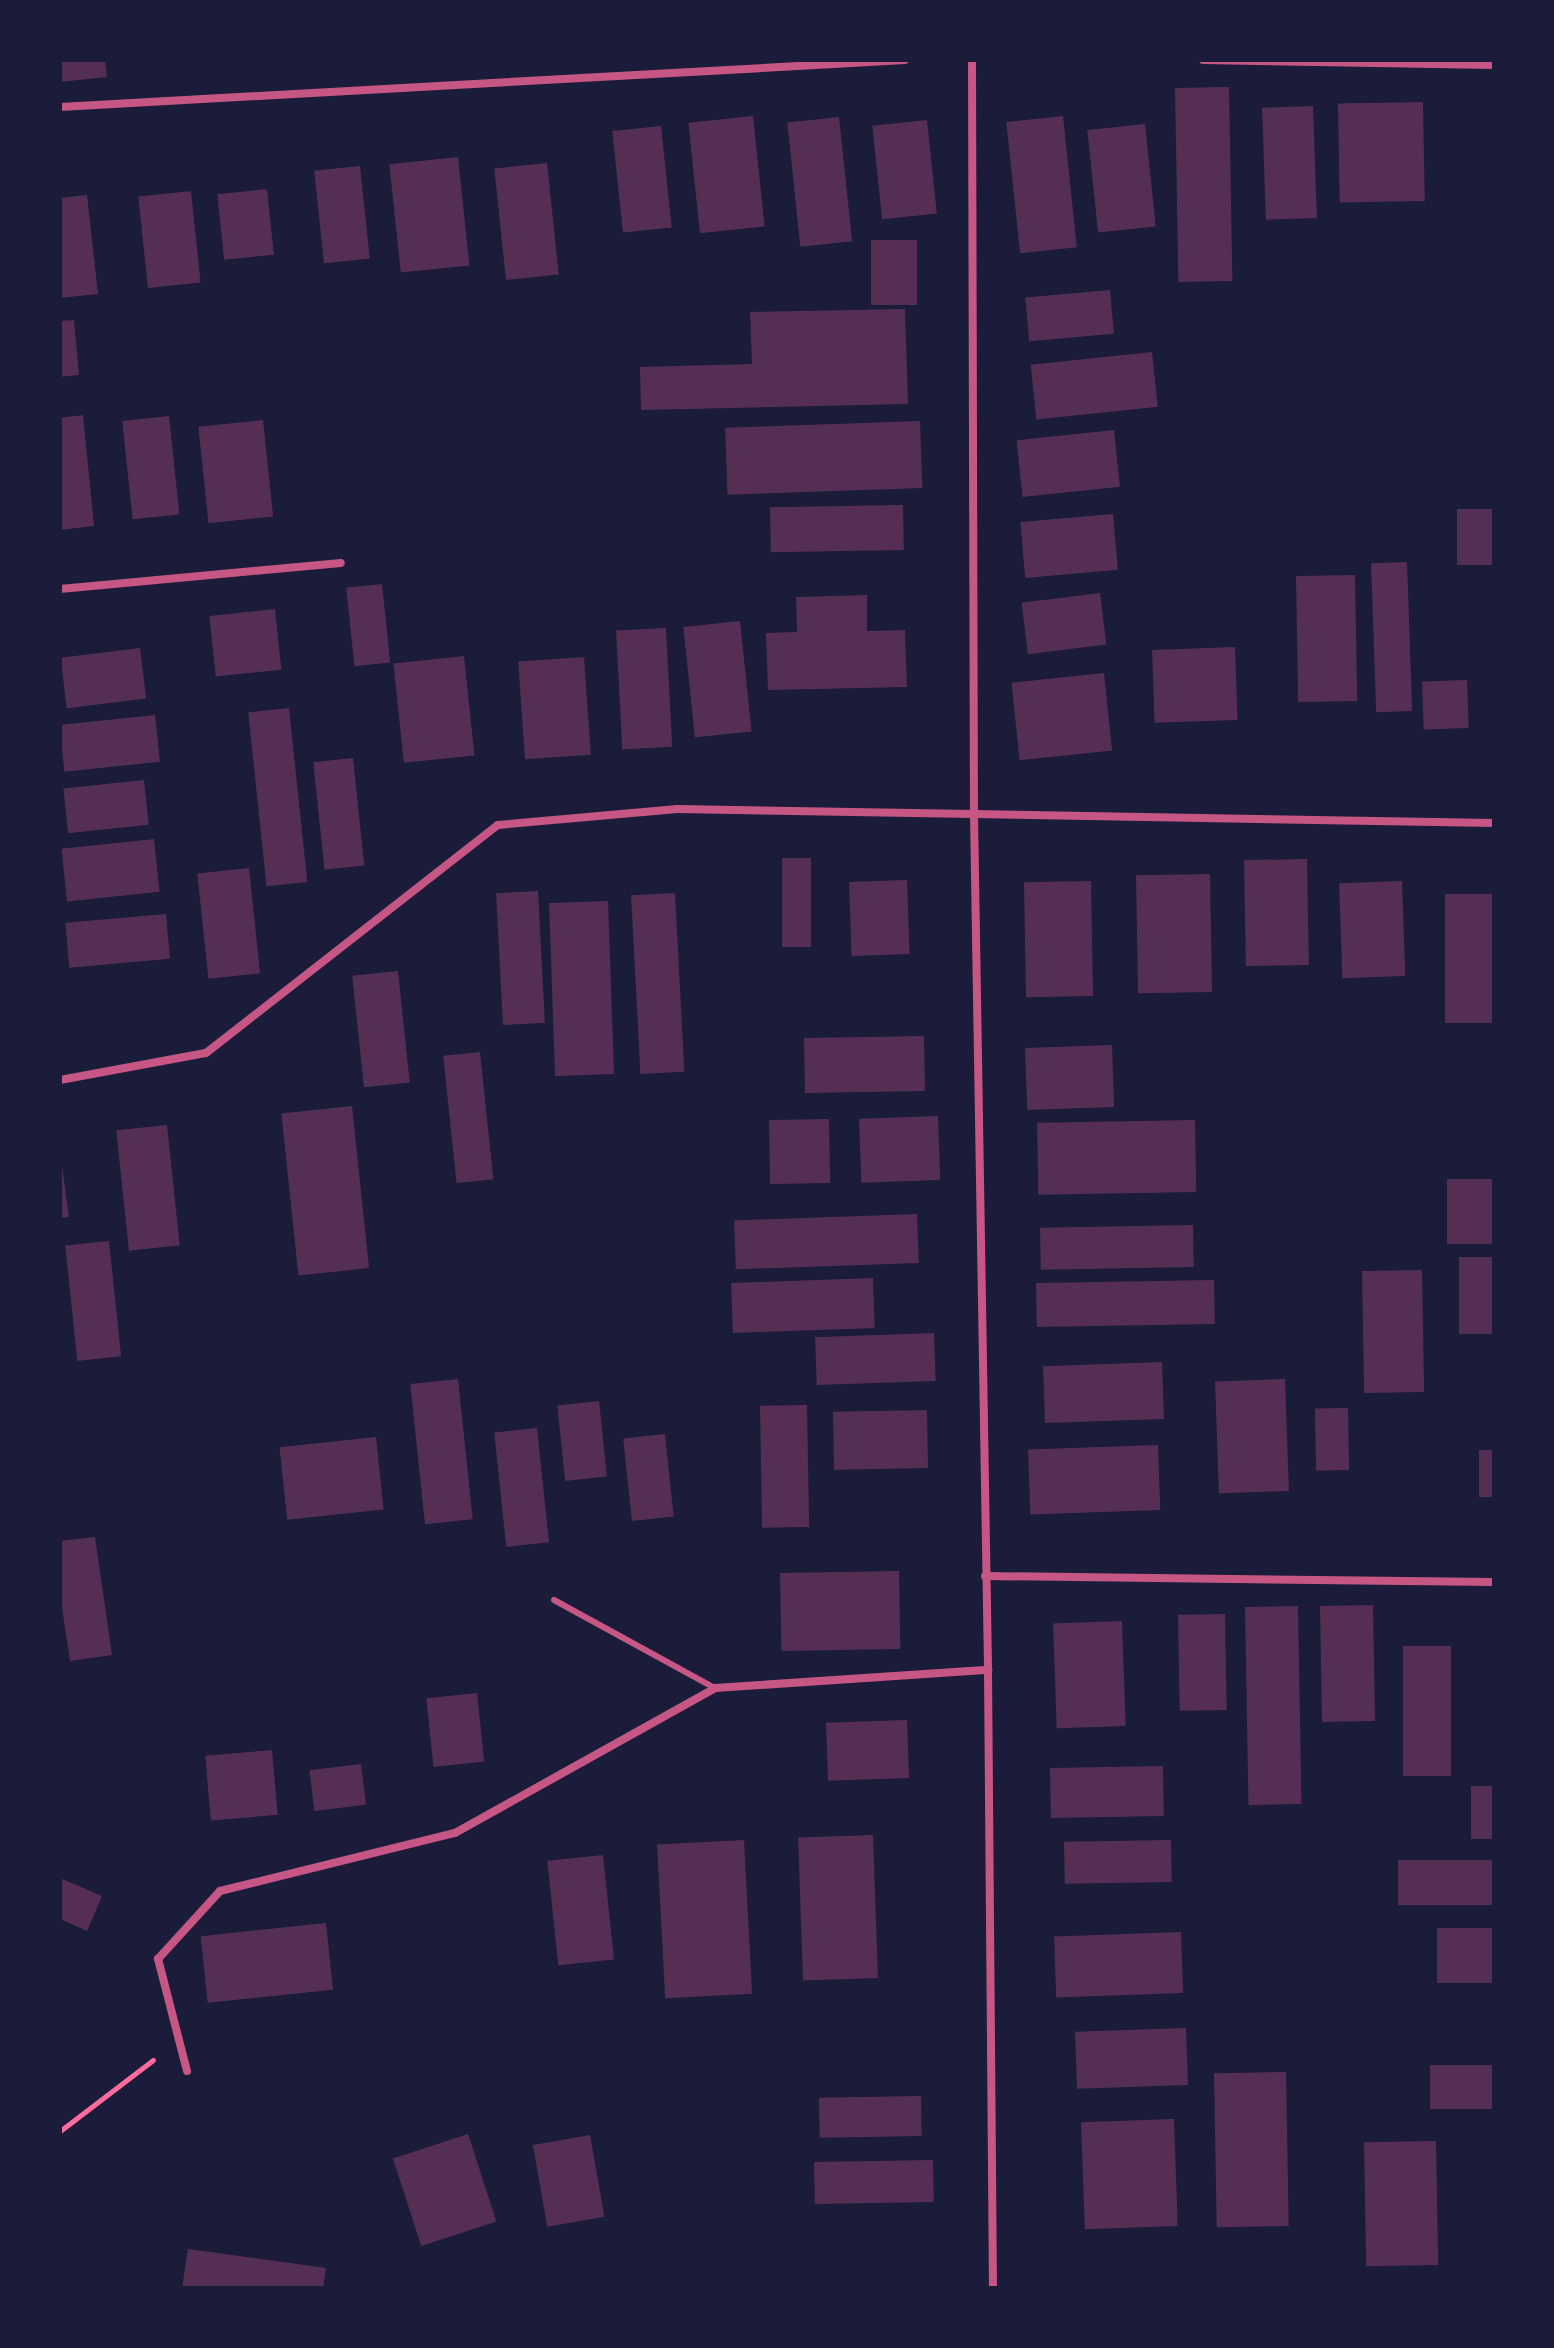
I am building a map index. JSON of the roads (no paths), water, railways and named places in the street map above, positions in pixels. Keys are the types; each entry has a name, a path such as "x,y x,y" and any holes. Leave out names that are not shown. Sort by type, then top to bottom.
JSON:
{"street":[{"path":"60,107 905,60"},
{"path":"972,60 974,814 988,1670 993,2288"},
{"path":"1203,60 1494,65"},
{"path":"60,589 341,563"},
{"path":"60,1080 206,1053 498,825 677,809 1494,823"},
{"path":"985,1576 1494,1582"},
{"path":"187,2071 158,1959 220,1891 455,1833 715,1688 988,1670"}],"lane":[{"path":"554,1600 715,1688"}]}
